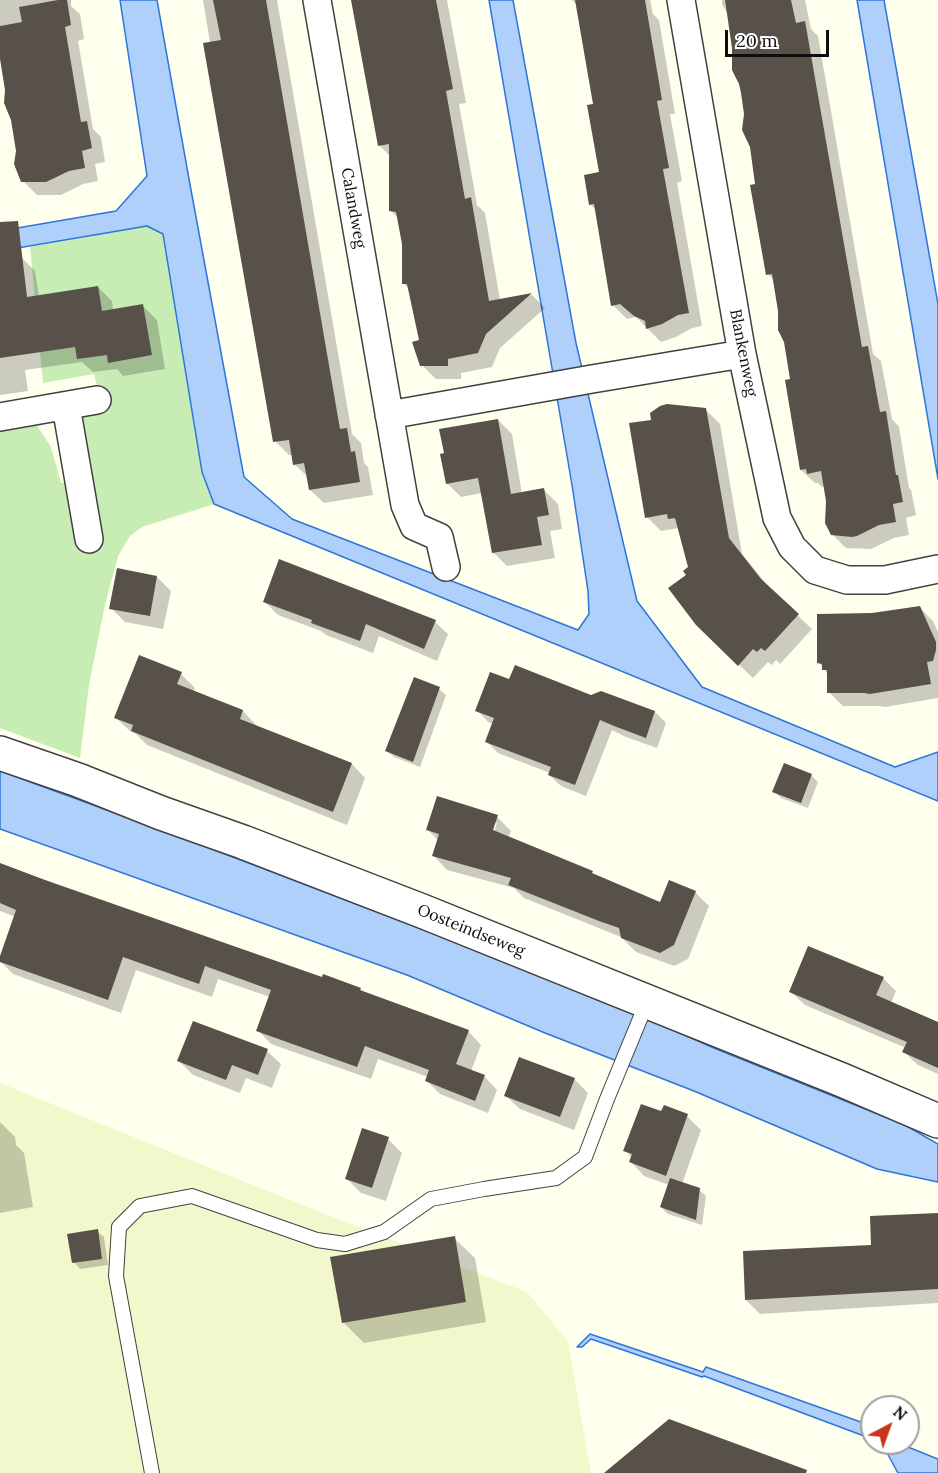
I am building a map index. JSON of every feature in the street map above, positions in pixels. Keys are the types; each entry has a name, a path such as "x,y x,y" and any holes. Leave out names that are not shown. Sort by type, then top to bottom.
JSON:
{"street":[{"name":"Calandweg","path":"317,0 405,505 414,526 439,537 446,567"},
{"name":"Blankenweg","path":"681,0 742,354 777,518 792,547 815,570 847,580 885,579 938,569"},
{"path":"389,415 742,354"},
{"path":"0,417 97,400"},
{"path":"66,406 89,539"},
{"name":"Oosteindseweg","path":"0,753 243,842 502,943 644,1008 842,1080 938,1121"}],"lane":[{"path":"152,1473 116,1276 119,1227 140,1206 192,1196 317,1240 345,1244 384,1232 431,1199 556,1178 585,1157 644,1008"}],"green space":[{"path":"147,226 163,234 202,472 214,504 142,527 130,536 118,556 105,605 89,685 80,758 0,728 0,424 36,424 51,447 61,483 89,477 82,421 84,412 101,402 94,374 43,383 30,247"},
{"path":"0,1083 315,1210 527,1292 568,1341 591,1473 0,1473"}],"water":[{"path":"120,0 157,0 244,477 292,519 578,630 589,614 588,591 489,0 513,0 576,343 637,601 702,687 895,767 938,752 938,801 214,504 202,472 163,234 147,226 0,251 0,231 116,211 147,176"},
{"path":"857,0 884,0 938,304 938,479"},
{"path":"0,771 178,836 591,994 714,1048 905,1125 938,1144 938,1182 877,1169 694,1091 545,1033 407,975 0,829"},
{"path":"590,1334 703,1372 706,1367 860,1422 860,1434 704,1376 591,1339 582,1347 577,1347"},
{"path":"920,1452 938,1459 938,1473 898,1473 888,1455 920,1455"}],"building":[{"path":"67,0 71,25 65,27 81,122 87,121 92,148 82,151 85,168 69,171 46,182 21,182 14,164 16,151 11,120 4,103 0,26 22,22 19,7"},
{"path":"213,0 266,0 340,429 347,428 351,452 355,451 360,482 309,490 304,463 293,465 289,440 273,442 203,43 221,40"},
{"path":"351,0 436,0 453,89 446,91 465,199 471,197 489,301 532,293 486,334 478,353 448,359 448,366 420,366 412,342 419,340 407,284 402,284 402,244 396,212 389,211 389,144 378,146"},
{"path":"575,0 645,0 662,100 657,101 669,168 663,169 689,313 678,315 662,324 646,329 645,321 634,316 620,304 611,306 594,204 589,205 584,175 599,172 587,105 593,104"},
{"path":"725,0 791,0 796,23 805,21 862,347 868,346 880,412 886,411 896,475 898,475 903,502 893,504 896,522 879,525 857,536 831,535 825,523 826,501 821,471 807,474 806,469 800,470 785,380 790,379 784,342 778,330 778,311 772,274 766,275 750,185 755,184 750,147 742,130 744,114 739,84 732,70 732,48"},
{"path":"18,221 27,297 98,286 102,311 143,304 152,355 108,363 107,355 77,359 75,347 0,358 0,222"},
{"path":"667,404 706,408 729,538 761,579 799,614 765,651 761,648 757,652 753,649 738,666 696,625 668,588 686,575 683,571 688,567 675,518 668,519 667,514 645,518 629,423 651,420 650,413"},
{"path":"498,419 511,494 544,488 549,515 537,517 542,545 492,553 478,478 446,484 440,454 444,453 439,429"},
{"path":"279,559 436,620 424,649 366,624 360,641 263,602"},
{"path":"117,568 157,576 150,616 109,609"},
{"path":"920,606 936,642 933,661 927,662 931,684 870,694 827,693 827,670 822,670 822,664 817,663 817,614 872,613"},
{"path":"139,655 182,672 177,684 243,710 240,719 352,763 333,812 131,731 133,725 114,718"},
{"path":"515,665 591,695 601,691 655,711 646,738 600,720 575,785 548,775 551,767 485,742 494,718 475,711 490,672 509,679"},
{"path":"414,677 440,687 413,762 385,751"},
{"path":"784,763 812,774 801,803 772,792"},
{"path":"437,796 498,815 493,830 593,871 592,873 660,902 669,880 696,891 674,945 660,953 621,938 619,928 508,885 511,878 432,856 439,834 426,830"},
{"path":"0,863 322,977 323,974 469,1030 456,1064 485,1075 475,1101 425,1081 429,1070 365,1046 357,1067 256,1031 271,990 205,966 199,984 123,957 108,1000 0,962 16,910 0,903"},
{"path":"808,946 884,977 876,995 938,1022 938,1068 902,1052 907,1042 789,992"},
{"path":"193,1021 268,1049 258,1075 232,1065 226,1080 177,1061"},
{"path":"519,1057 575,1078 560,1117 504,1096"},
{"path":"641,1104 661,1111 664,1105 688,1114 666,1176 629,1162 632,1154 623,1151"},
{"path":"362,1128 389,1137 372,1188 345,1179"},
{"path":"670,1178 700,1188 696,1220 660,1207"},
{"path":"938,1213 938,1289 745,1300 743,1251 871,1245 870,1216"},
{"path":"98,1229 102,1259 72,1263 67,1234"},
{"path":"455,1236 466,1302 342,1323 330,1257"},
{"path":"669,1419 807,1470 806,1473 604,1473"}]}
